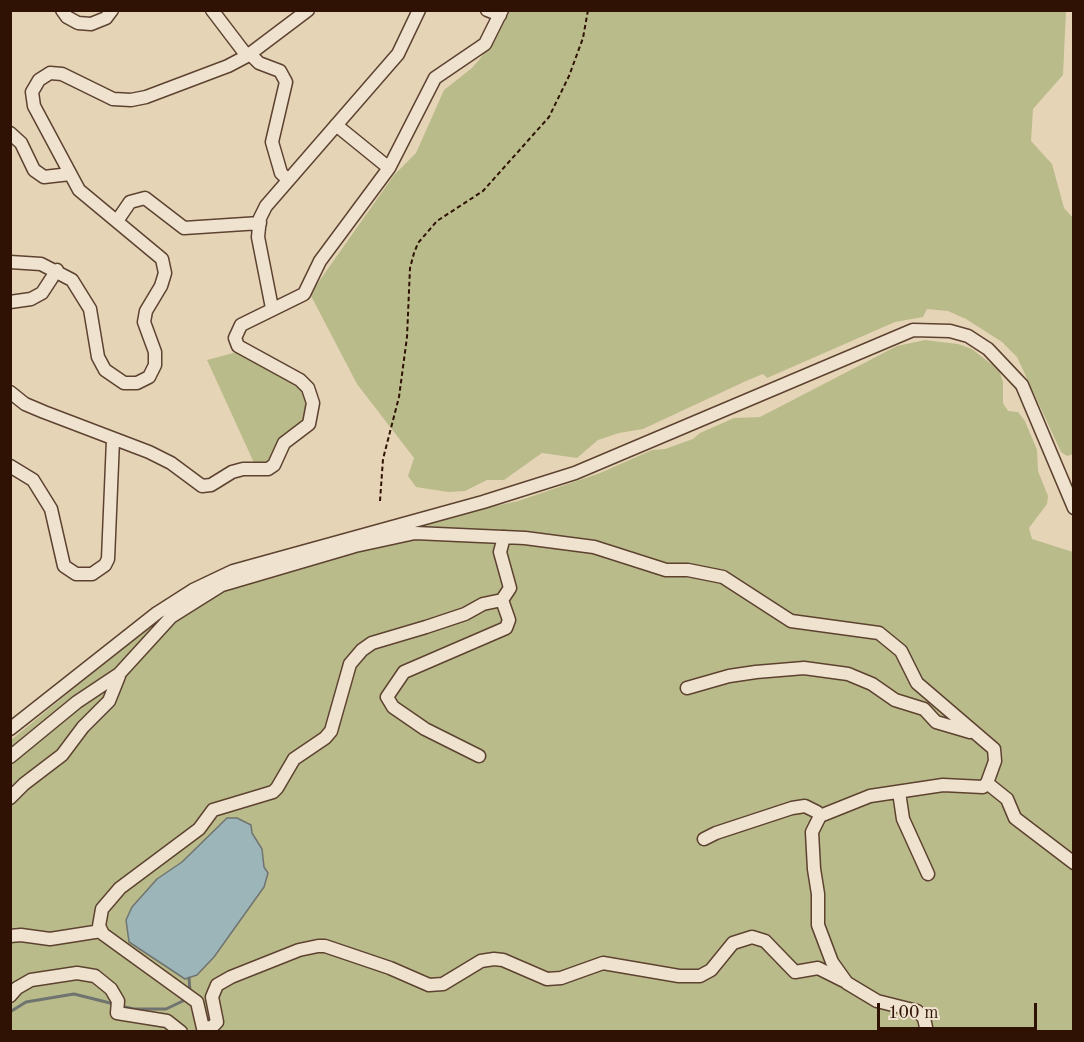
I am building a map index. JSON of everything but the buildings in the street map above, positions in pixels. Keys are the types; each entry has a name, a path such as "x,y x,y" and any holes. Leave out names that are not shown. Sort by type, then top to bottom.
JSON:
{"street":[{"path":"62,10 67,17 91,24 106,18 112,10"},
{"path":"212,10 249,55 259,63 280,71 286,82 272,142 281,173 288,180"},
{"path":"10,262 41,264 57,270 72,280 82,292 90,309 98,357 105,370 124,383 137,383 149,377 155,365 154,352 144,322 146,311 161,286 165,273 162,259 84,195 70,174 34,106 32,92 39,80 50,73 62,74 113,99 131,100 190,81 249,55 308,10"},
{"path":"272,308 258,237 266,206 398,54 419,10"},
{"path":"10,392 25,404 164,459 202,486 243,469 268,470 274,465 284,443 309,424 313,409 310,394 304,382 236,344 238,330 245,321 304,294 320,261 389,168 435,78 484,44 501,13 487,10"},
{"path":"336,125 389,168"},
{"path":"10,133 21,142 34,170 44,177 70,174"},
{"path":"117,221 130,202 145,198 184,228 260,223"},
{"path":"10,302 32,299 42,293 57,270"},
{"path":"10,729 157,614 193,590 233,572 483,502 575,473 913,330 950,331 968,336 988,349 1022,385 1074,508"},
{"path":"10,466 33,480 51,509 64,566 76,574 92,574 105,565 108,559 113,440"},
{"path":"10,757 76,702 119,674 171,617 222,585 398,535 415,533 504,537 573,543 666,570 688,570 723,577 791,621 879,633 901,651 917,683 988,742 995,757 987,783 978,787 943,785 870,796 820,816 812,832 818,894 818,925 832,962 847,983"},
{"path":"504,537 500,552 510,588 502,600 483,604 426,627 372,643 362,650 350,664 337,704 334,722 325,738 294,759 273,792 213,810 199,830 120,888 102,909 99,926 101,931 200,1007 203,1030 212,1027 217,1022 212,997 218,985 231,977 299,950 318,946 325,946 390,968 429,985 443,984 481,961 494,958 547,979 561,978 603,963 679,976 700,976 711,970 733,943 752,937 765,941 795,972 818,968 877,1001 917,1011 924,1018 927,1032"},
{"path":"479,756 425,729 393,707 387,697 404,672 506,628 509,620 502,600"},
{"path":"687,688 729,676 756,672 804,669 848,674 872,684 895,700 924,709 936,722 978,736"},
{"path":"10,798 24,784 62,755 83,727 109,701 119,674"},
{"path":"987,783 1007,799 1015,818 1074,863"},
{"path":"900,792 903,819 928,874"},
{"path":"704,839 716,832 792,808 805,806 818,812 820,816"},
{"path":"10,936 50,939 101,931"},
{"path":"10,996 32,980 77,973 95,976 104,982 118,1004 117,1013 167,1021 181,1032"}],"path":[{"path":"380,501 383,459 399,397 407,337 410,268 418,243 437,221 483,191 549,117 569,76 582,38 588,10"}],"green space":[{"path":"510,11 1066,11 1063,75 1033,109 1031,141 1052,164 1064,208 1073,218 1074,454 1067,456 1061,452 1017,357 1002,342 966,319 948,311 927,309 923,317 895,322 767,378 763,374 643,429 619,433 598,440 577,458 542,453 504,480 487,480 465,491 448,492 416,487 408,476 414,458 357,384 310,294 394,175 416,153 444,90 472,68 494,42"},
{"path":"925,340 958,344 972,349 999,370 1003,382 1003,403 1008,411 1018,412 1025,421 1037,450 1038,471 1048,496 1047,504 1029,528 1032,539 1073,552 1073,1031 11,1032 11,740 164,614 228,577 454,515 518,501 600,473 652,450 665,449 693,439 700,433 734,418 760,417 897,346"},
{"path":"237,352 300,387 308,404 305,422 280,441 273,450 271,463 255,465 207,360"}],"water":[{"path":"227,818 237,818 251,825 252,833 262,849 264,867 268,873 264,887 214,957 197,975 185,979 129,942 126,920 132,907 157,879 182,862"}],"waterway":[{"path":"189,978 190,991"},
{"path":"10,1012 26,1002 74,994 114,1004"},
{"path":"120,1006 134,1009 166,1009 185,1000"}]}
